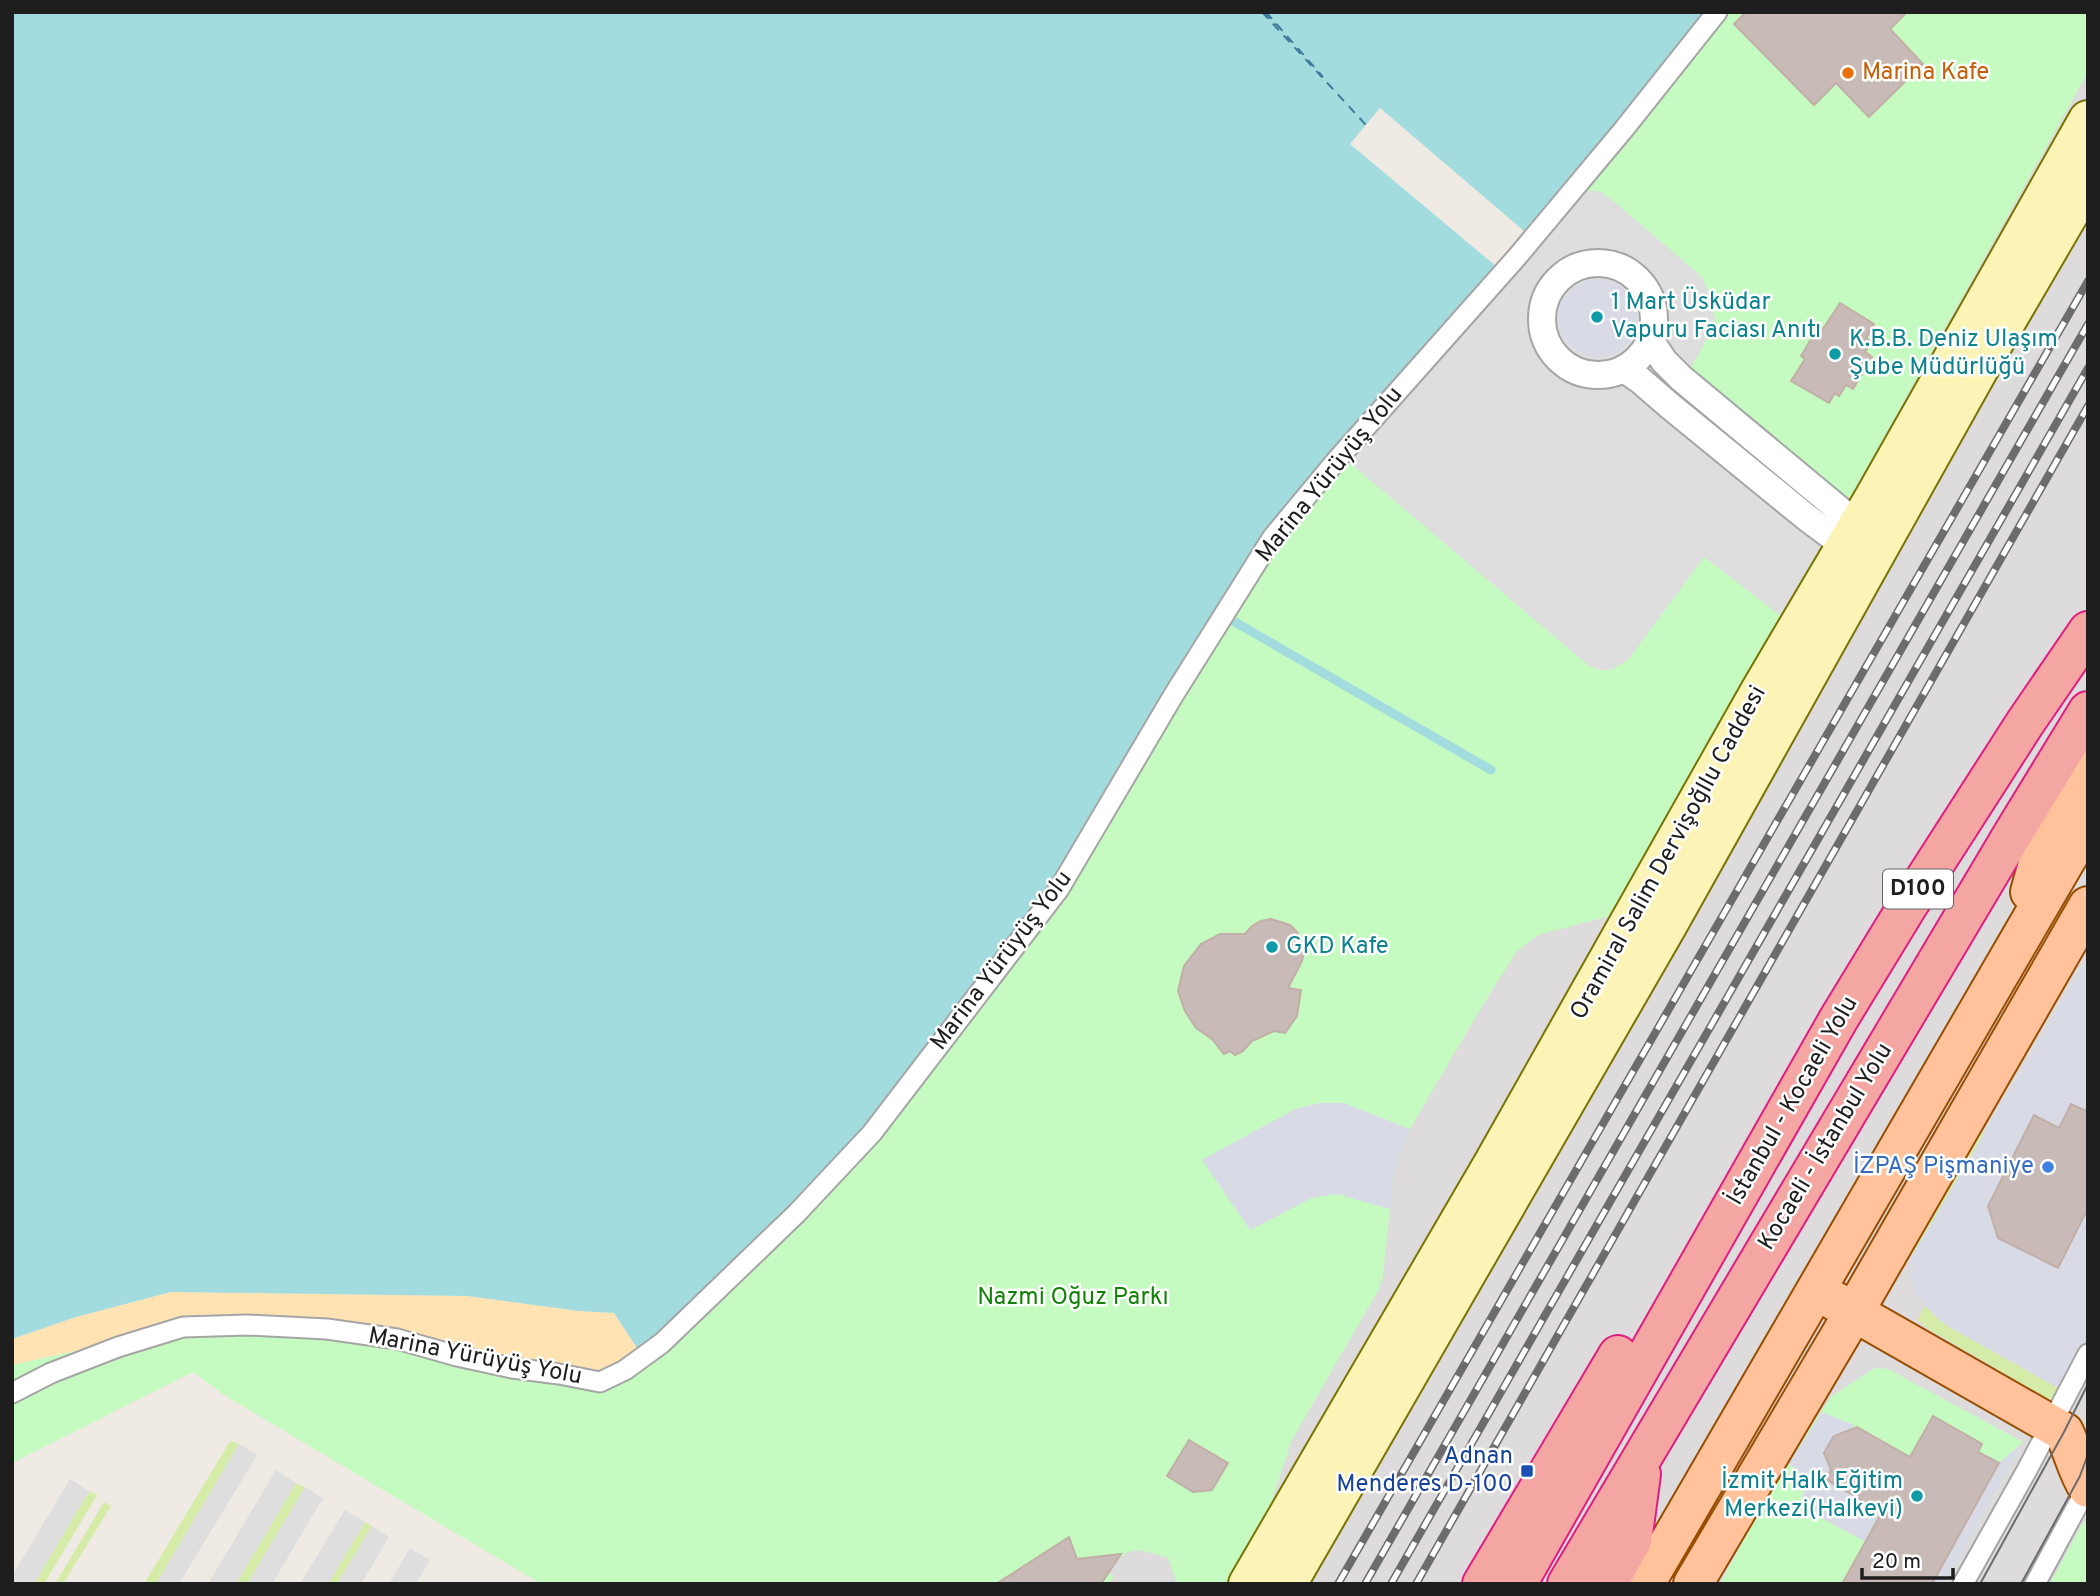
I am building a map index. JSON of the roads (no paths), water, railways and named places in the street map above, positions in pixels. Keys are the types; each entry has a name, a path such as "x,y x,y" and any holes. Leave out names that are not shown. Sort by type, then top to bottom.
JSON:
{"highway":[{"path":"2025,723 2088,602"},
{"name":"İstanbul - Kocaeli Yolu","path":"1517,1584 1838,1020 2025,723 2088,631"},
{"name":"Kocaeli - İstanbul Yolu","path":"1567,1584 1999,856 2088,711"},
{"path":"1482,1584 1681,1249 1762,1155"},
{"path":"1607,1584 1632,1541 1643,1456"}],"main road":[{"name":"Oramiral Salim Dervişoğllu Caddesi","path":"1287,1584 1667,926 1860,541 2088,120"},
{"name":"Oramiral Salim Dervişoğllu Caddesi","path":"1248,1584 1494,1162 1760,691 1990,349 2088,181"},
{"path":"2014,947 2048,831 2088,769"},
{"path":"1645,1584 2088,822"},
{"path":"1693,1584 1854,1312 2088,906"},
{"path":"1817,1290 2064,1432 2074,1452 2080,1476 2088,1487"}],"street":[{"name":"Marina Yürüyüş Yolu","path":"12,1393 62,1369 118,1347 183,1327 247,1325 327,1329 397,1339 512,1368 600,1382 625,1370 662,1343 789,1222 872,1133 1059,890 1173,696 1272,538 1517,257 1717,12"},
{"path":"1604,262 1635,276 1646,289 1653,306 1654,323 1650,340 1644,352 1624,369 1591,375 1575,370 1561,361 1550,348 1543,332 1545,299 1556,281 1569,270 1604,262"},
{"path":"1650,340 1664,361 1860,541"},
{"path":"1624,369 1670,406 1860,541"},
{"path":"1964,1584 2088,1354"},
{"path":"2035,1584 2088,1487"}],"water":[{"path":"12,12 1717,12 1532,238 1380,108 1350,144 1503,272 1272,538 1059,889 872,1133 643,1357 614,1313 467,1296 171,1292 76,1317 12,1339"}],"waterway":[{"path":"1223,615 1491,770"}],"tram line":[{"path":"1980,1584 2088,1384"},
{"path":"2021,1584 2080,1476 2088,1454"}],"railway":[{"path":"1338,1584 2088,281"},
{"path":"1365,1584 2088,324"},
{"path":"1391,1584 2088,368"},
{"path":"1416,1584 2088,406"}],"place":[{"name":"Marina Kafe","path":"1848,73"},
{"name":"1 Mart Üsküdar Vapuru Faciası Anıtı","path":"1597,317"},
{"name":"K.B.B. Deniz Ulaşım Şube Müdürlüğü","path":"1835,354"},
{"name":"GKD Kafe","path":"1272,947"},
{"name":"İZPAŞ Pişmaniye","path":"2048,1167"},
{"name":"Adnan Menderes D-100","path":"1527,1471"},
{"name":"İzmit Halk Eğitim Merkezi(Halkevi)","path":"1917,1496"}],"park label":[{"name":"Nazmi Oğuz Parkı","path":"1073,1298"}]}
